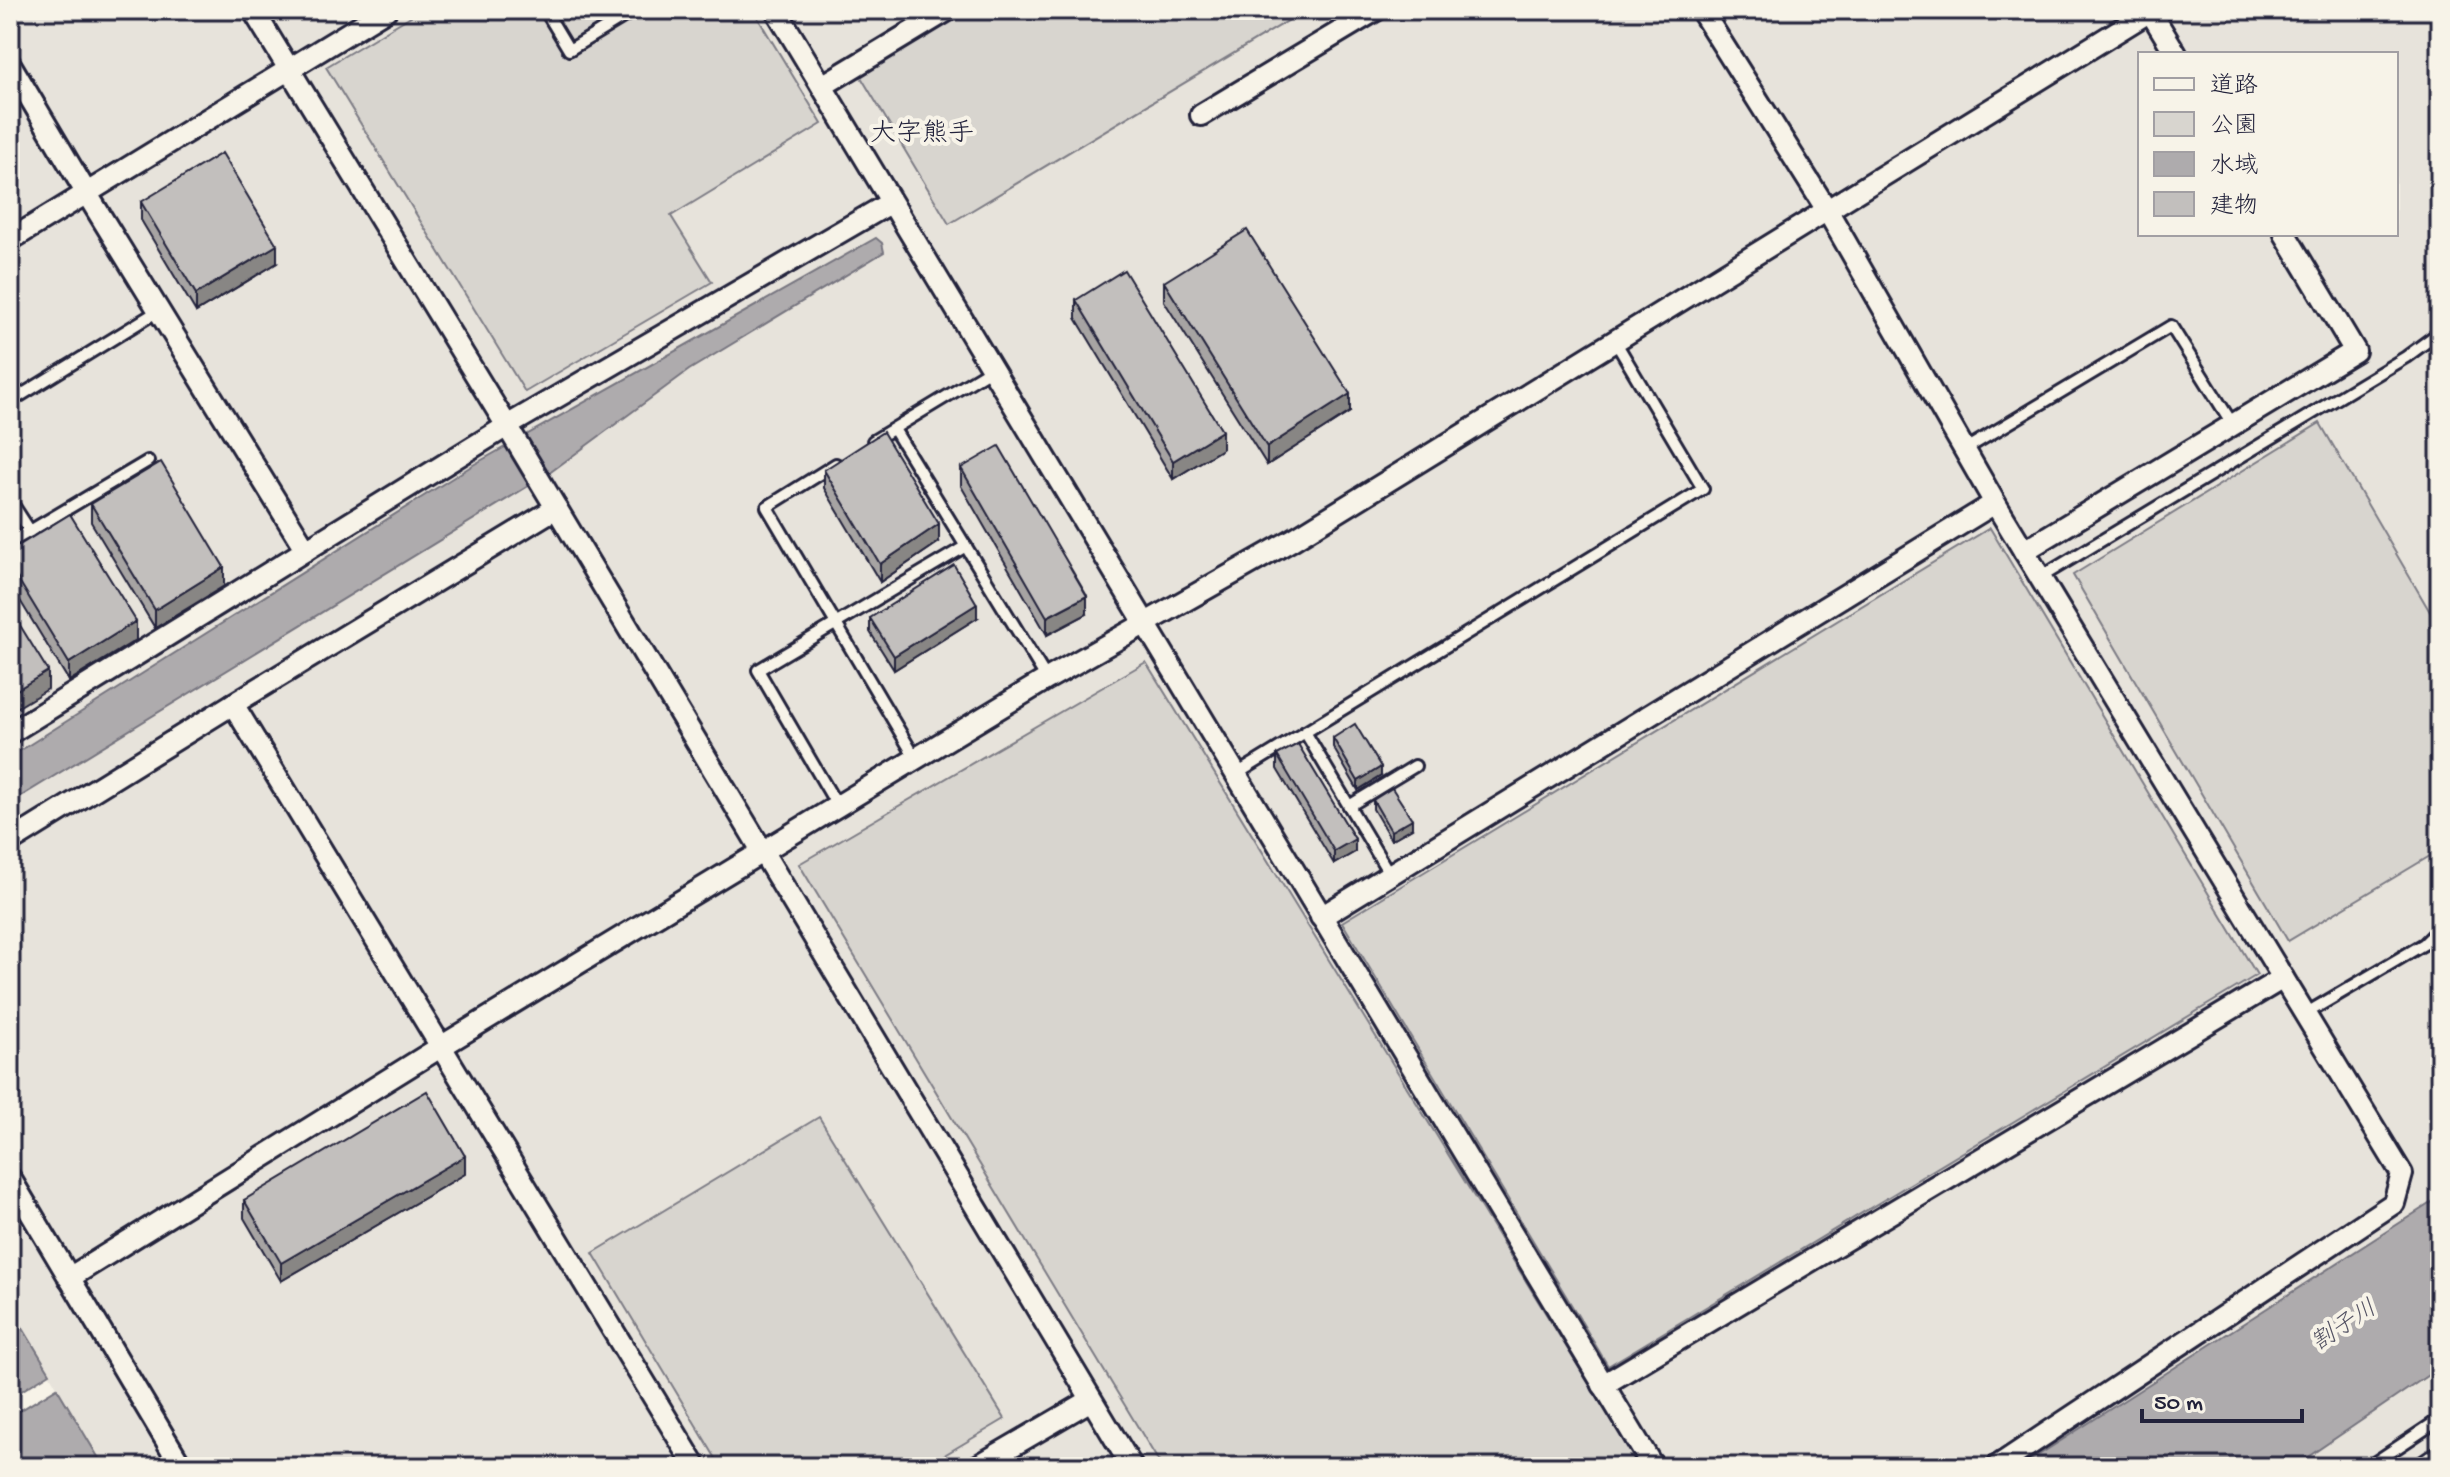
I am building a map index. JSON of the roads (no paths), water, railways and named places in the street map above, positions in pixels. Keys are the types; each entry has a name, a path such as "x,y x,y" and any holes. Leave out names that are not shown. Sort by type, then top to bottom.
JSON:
{"street":[{"path":"253,10 509,429 1132,1467"},
{"path":"10,240 386,10"},
{"path":"776,10 1653,1467"},
{"path":"822,86 948,10"},
{"path":"1201,115 1376,10"},
{"path":"1701,10 1827,210 1995,503 2402,1174 2394,1203 1996,1467"},
{"path":"69,1278 442,1046 1047,679 1292,540 2151,11 2175,52"},
{"path":"10,64 306,550"},
{"path":"10,733 306,550 890,203"},
{"path":"2024,551 2355,351 2286,236"},
{"path":"1321,917 1995,503"},
{"path":"10,842 556,508"},
{"path":"233,704 696,1467"},
{"path":"1603,1385 2283,978"},
{"path":"10,1178 182,1467"},
{"path":"976,1467 1091,1400"}],"lane":[{"path":"545,10 569,50 635,10"},
{"path":"10,402 158,311"},
{"path":"1964,450 2171,326 2233,425"},
{"path":"2041,577 2395,363 2440,332"},
{"path":"1235,775 1703,489 1615,341"},
{"path":"868,444 992,369"},
{"path":"894,429 1047,679"},
{"path":"843,460 767,507 916,759"},
{"path":"10,542 148,461"},
{"path":"10,500 30,531"},
{"path":"838,807 758,670 966,546"},
{"path":"1305,732 1390,875"},
{"path":"1349,806 1415,766"},
{"path":"2305,1014 2424,944 2440,928"},
{"path":"2368,1467 2440,1419"},
{"path":"2415,1467 2440,1450"}],"water":[{"path":"876,238 882,243 884,252 689,370 548,474 10,803 10,757 473,465"},
{"name":"割子川","path":"2440,1197 2440,1367 2293,1467 2020,1467"},
{"path":"10,1307 50,1373 10,1398"},
{"path":"57,1388 104,1467 10,1467 10,1437 17,1432 10,1417"}],"district":[{"name":"大字熊手","path":"922,135"}]}
